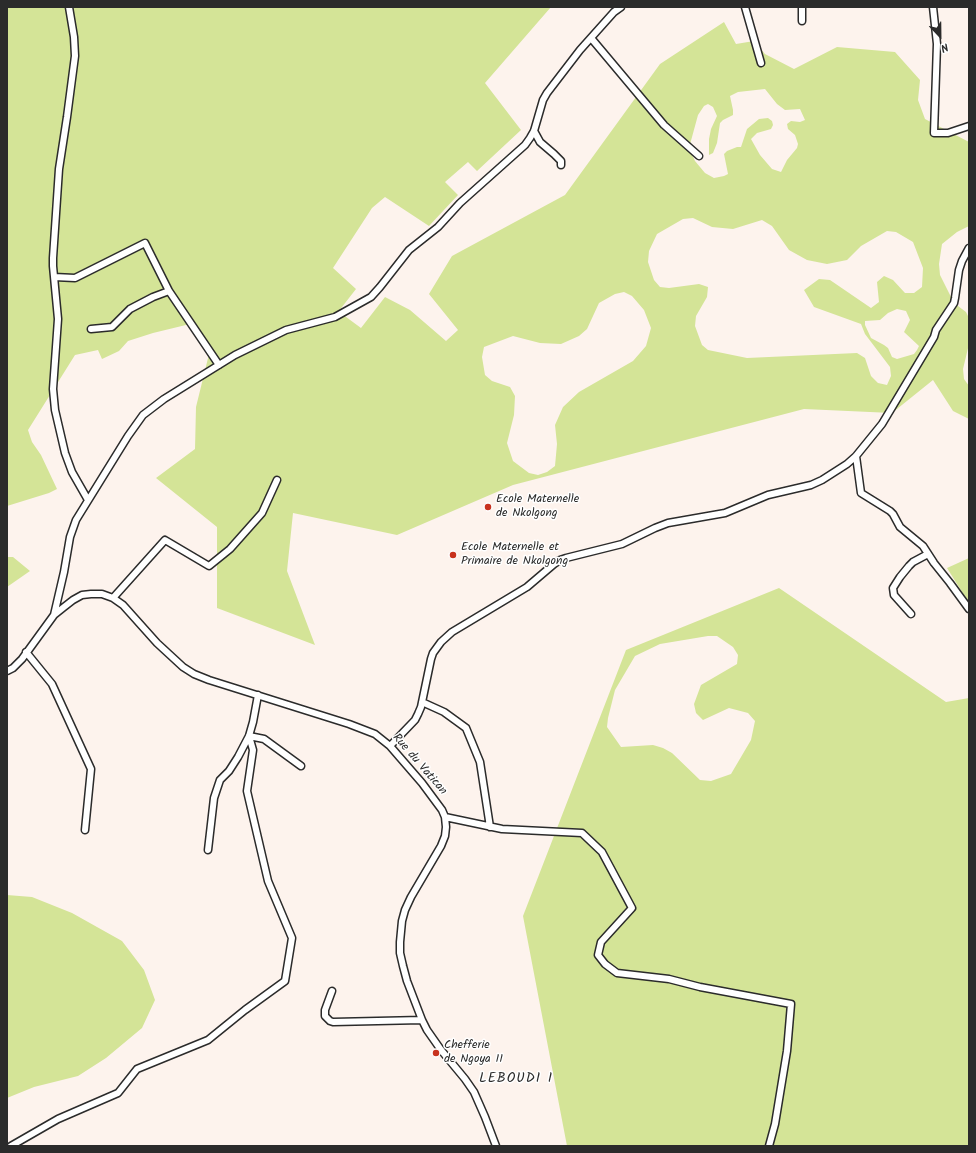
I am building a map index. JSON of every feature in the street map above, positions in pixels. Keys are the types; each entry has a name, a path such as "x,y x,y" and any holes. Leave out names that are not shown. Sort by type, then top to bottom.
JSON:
{"street":[{"path":"69,7 74,37 75,56 59,169 53,258 58,319 53,389 55,410 64,452 72,472 88,500"},
{"path":"54,616 70,537 76,520 128,436 143,415 164,399 236,355 286,330 335,317 370,297 380,287 409,250 438,227 460,202 525,146 534,131 543,100 547,93 567,66 614,12 621,7"},
{"path":"745,7 761,63"},
{"path":"802,7 802,21"},
{"path":"933,7 937,44 934,133 948,133 969,126"},
{"path":"592,38 664,125 699,156"},
{"path":"534,131 540,142 561,161 561,165"},
{"path":"54,277 75,278 145,242 169,291 219,365"},
{"path":"390,746 415,720 422,702 431,659 446,637 527,587 560,560 622,544 654,528 668,523 725,513 768,495 811,485 842,469 856,456 882,424 934,337 936,330 954,304 959,270 969,248"},
{"path":"91,328 112,328 130,309 153,297 169,291"},
{"path":"856,456 861,493 893,514 900,527 920,543 969,609"},
{"path":"113,598 166,540 209,566 230,549 262,513 277,480"},
{"path":"910,614 894,595 893,588 900,576 909,566 928,554"},
{"name":"Rue du Vatican","path":"7,670 12,668 22,659 54,616 73,600 82,595 102,594 113,598 123,605 157,643 183,667 194,674 361,728 374,734 390,746 422,783 442,810 445,817"},
{"path":"26,652 52,684 91,768 85,830"},
{"path":"208,850 214,798 220,780 229,771 249,736 258,695"},
{"path":"422,702 444,712 466,728 480,762 490,827"},
{"path":"249,736 264,740 301,766"},
{"path":"11,1146 58,1119 118,1094 137,1069 208,1040 245,1010 285,981 292,938 268,881 247,791 253,750 249,736"},
{"path":"496,1146 474,1092 441,1050 422,1020 407,981 400,953 405,910 441,846 445,836 445,817 502,829 582,833 602,852 632,908 601,942 598,955 605,964 617,973 669,979 700,987 791,1004 787,1051 775,1124 769,1146"},
{"path":"332,991 325,1010 325,1016 333,1022 422,1020"}],"green space":[{"path":"7,7 551,7 485,83 521,130 477,171 468,162 445,182 458,195 429,226 385,197 372,208 333,268 356,289 335,316 342,314 361,328 385,297 410,310 446,341 458,330 429,294 452,256 565,195 660,64 724,22 736,44 754,41 765,54 794,69 837,47 895,52 920,80 918,100 925,119 969,142 969,226 957,232 942,244 939,264 940,275 954,303 966,312 969,318 969,344 963,369 964,379 969,386 969,419 953,411 933,380 892,413 804,409 513,485 397,535 293,513 287,571 315,645 217,608 217,527 156,478 195,449 196,407 210,350 190,324 128,341 119,351 102,359 98,350 75,355 28,430 32,442 41,455 57,489 49,493 7,506","holes":["765,89 777,104 785,110 800,109 805,120 800,122 791,121 787,124 788,129 795,135 798,144 797,148 787,160 781,172 772,169 760,155 751,139 757,133 771,129 773,125 772,121 768,118 759,119 747,129 741,147 727,151 724,154 728,174 714,178 705,173 695,161 689,148 698,115 704,106 708,104 713,107 717,116 711,129 709,139 709,155 713,153 717,143 720,123 733,115 730,96 738,92","693,218 712,227 733,229 762,220 772,226 789,250 807,260 827,264 847,260 861,246 887,231 896,232 913,242 923,268 922,287 914,293 905,293 893,280 884,276 877,282 879,302 871,308 830,280 819,279 804,290 814,307 861,324 865,334 890,367 891,376 887,385 878,383 871,376 865,358 857,353 747,358 708,350 702,345 695,326 696,316 707,297 708,287 699,284 669,288 660,287 654,280 648,262 649,251 657,234 683,219","624,292 632,296 644,310 651,328 646,346 633,361 579,392 563,407 555,425 557,444 555,466 547,472 538,475 529,473 513,461 507,443 514,415 515,396 510,387 492,381 485,375 482,357 484,347 513,336 540,343 561,344 579,336 587,329 599,303 615,294","897,309 906,311 910,320 904,332 919,346 914,354 897,359 892,357 888,348 871,338 865,325 865,321 880,320 888,313"]},
{"path":"7,557 13,557 30,571 7,587"},
{"path":"969,558 969,603 947,568"},
{"path":"779,588 946,702 969,698 969,1146 567,1146 523,916 626,650","holes":["708,636 717,636 733,647 738,655 737,664 701,685 694,704 696,713 703,720 729,708 748,713 755,721 751,740 731,774 711,781 700,780 672,753 663,748 653,745 621,747 607,727 608,718 615,690 635,656 660,644"]},
{"path":"7,895 32,897 72,913 122,941 144,970 155,1000 142,1028 106,1058 78,1076 34,1087 7,1098"}],"place":[{"name":"Ecole Maternelle de Nkolgong","path":"488,507"},
{"name":"Ecole Maternelle et Primaire de Nkolgong","path":"453,555"},
{"name":"Chefferie de Ngoya II","path":"436,1053"}],"district":[{"name":"LEBOUDI I","path":"516,1080"}]}
